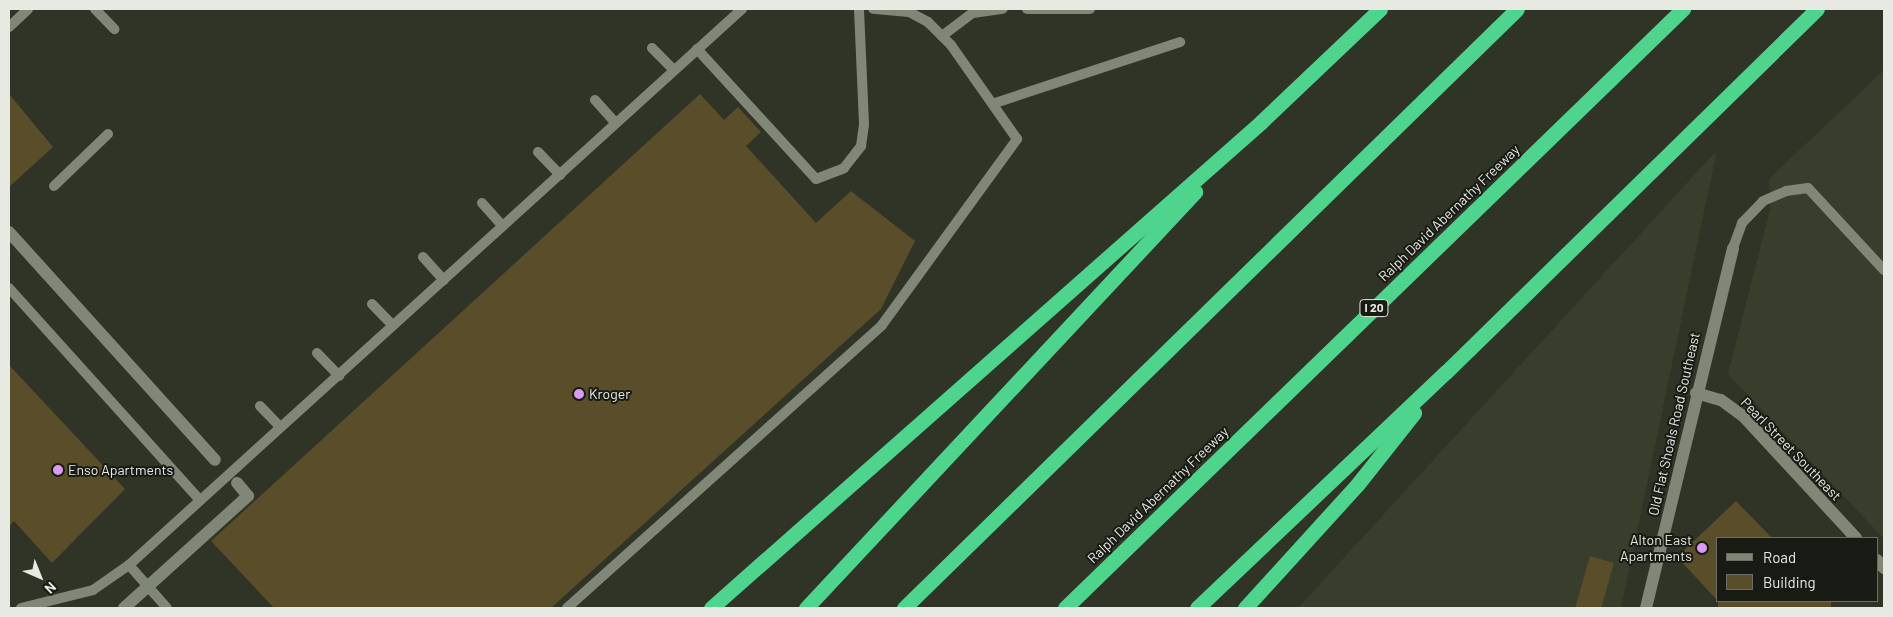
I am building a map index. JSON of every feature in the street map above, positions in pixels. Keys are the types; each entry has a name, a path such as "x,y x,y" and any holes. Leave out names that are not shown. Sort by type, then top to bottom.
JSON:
{"highway":[{"path":"711,608 1261,122 1380,9"},
{"path":"904,608 1518,9"},
{"name":"Ralph David Abernathy Freeway","path":"1065,608 1683,9"},
{"path":"1197,608 1446,372 1817,9"},
{"path":"806,608 1261,122"},
{"path":"1245,608 1357,485 1446,372"}],"street":[{"path":"9,232 215,460"},
{"name":"Old Flat Shoals Road Southeast","path":"1646,608 1696,393 1733,248"},
{"name":"Pearl Street Southeast","path":"1696,393 1721,400 1744,417 1855,537"},
{"path":"124,608 248,496 237,483"}],"lane":[{"path":"9,27 28,9"},
{"path":"95,9 114,29"},
{"path":"21,608 93,590 129,565 742,9"},
{"path":"697,49 816,179 844,168 861,146 864,107 859,9"},
{"path":"567,608 882,325 1017,139 995,103 942,36 928,22 909,12 873,9"},
{"path":"942,36 973,13 1003,9"},
{"path":"1027,9 1090,9"},
{"path":"995,103 1180,42"},
{"path":"652,48 674,70"},
{"path":"595,100 616,123"},
{"path":"54,186 108,134"},
{"path":"538,152 560,175"},
{"path":"1733,248 1742,223 1763,201 1786,192 1808,188 1884,270"},
{"path":"482,203 503,226"},
{"path":"423,257 444,280"},
{"path":"9,288 200,500"},
{"path":"372,304 393,326"},
{"path":"318,353 339,376"},
{"path":"260,406 280,427"},
{"path":"129,565 167,608"}],"shaded area":[{"path":"1884,70 1884,539 1728,374 1770,210 1769,179"},
{"path":"1717,150 1621,608 1298,608"}],"building":[{"path":"9,94 53,147 9,187"},
{"name":"Kroger","path":"700,94 724,120 738,107 761,132 746,146 816,223 851,191 915,241 881,309 551,608 274,608 211,541"},
{"name":"Enso Apartments","path":"9,365 125,489 52,563 14,521 9,526"},
{"name":"Alton East Apartments","path":"1736,501 1771,537 1716,537 1716,599 1677,557"},
{"path":"1590,556 1614,563 1601,608 1575,608"},
{"path":"1718,602 1831,602 1831,608 1718,608"}],"place":[{"name":"Kroger","path":"579,394"},
{"name":"Enso Apartments","path":"58,470"},
{"name":"Alton East Apartments","path":"1702,548"}]}
